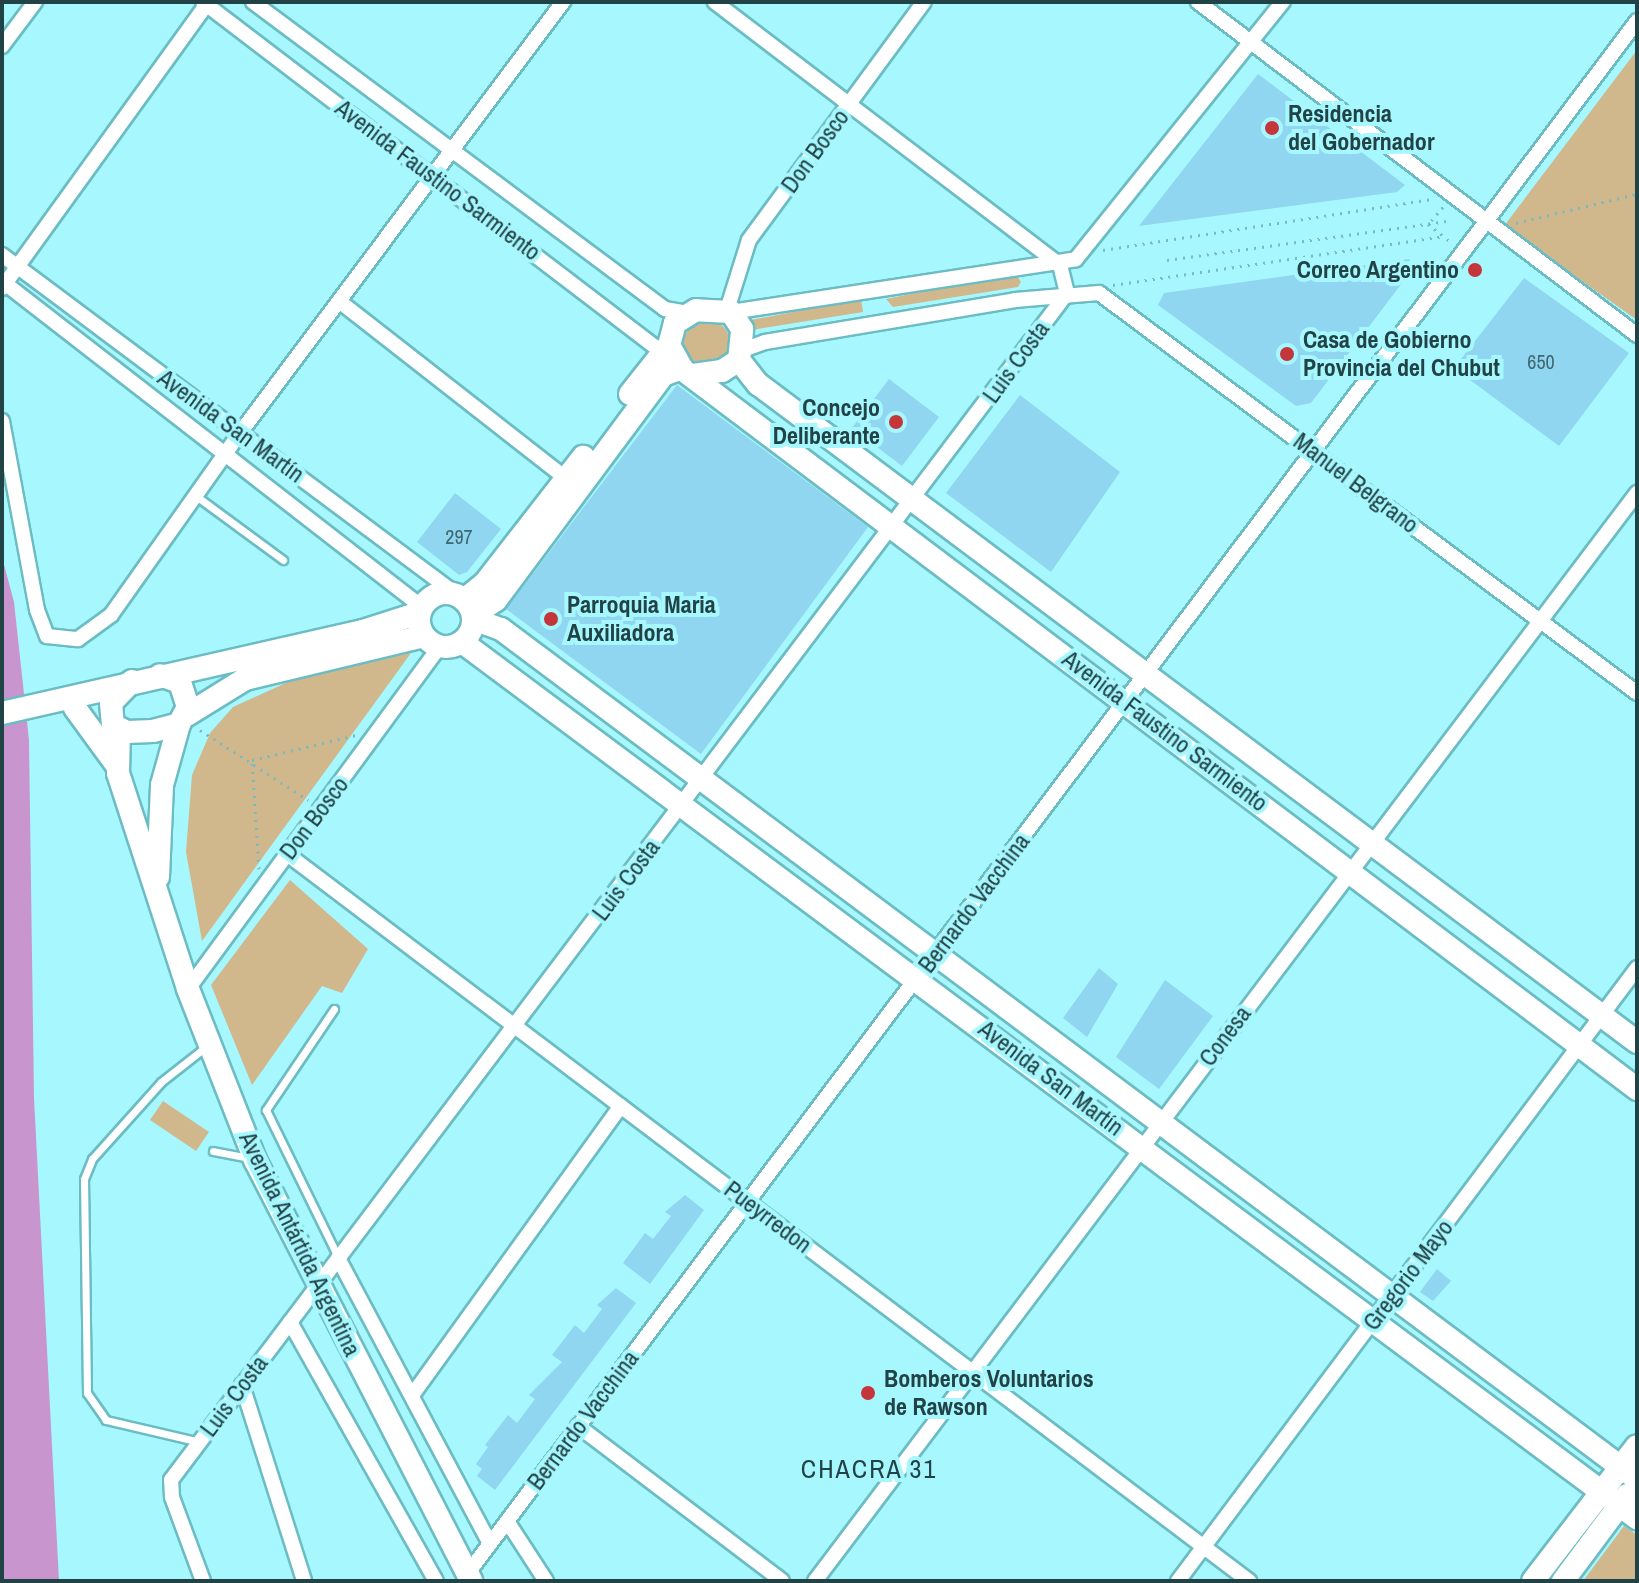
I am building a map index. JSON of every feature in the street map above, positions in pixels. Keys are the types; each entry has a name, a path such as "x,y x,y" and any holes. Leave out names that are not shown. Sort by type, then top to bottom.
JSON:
{"main road":[{"name":"Avenida Faustino Sarmiento","path":"688,313 729,311 742,329 741,355 758,384 1637,1042"},
{"path":"2,713 134,680 363,631 421,610 441,593 468,608 496,600 676,360 675,323 688,313"},
{"path":"676,360 722,371 741,355"},
{"name":"Avenida Faustino Sarmiento","path":"676,360 1637,1089"},
{"path":"44,703 75,708 116,728 140,733 183,719 227,688 273,670 432,641 462,642 468,608 485,583 567,479 676,360"},
{"name":"Avenida San Martín","path":"468,608 501,629 703,779 1632,1476"},
{"path":"421,610 432,641"},
{"name":"Avenida San Martín","path":"462,642 684,804 1620,1505"},
{"path":"160,675 180,682 183,719"},
{"path":"116,728 111,703 134,680"},
{"path":"75,708 116,764"},
{"name":"Avenida Antártida Argentina","path":"157,894 162,785 183,719"},
{"name":"Avenida Antártida Argentina","path":"116,728 116,764 157,894 188,989 255,1160 467,1578"},
{"path":"1563,1581 1620,1505 1632,1476 1637,1446"},
{"path":"1533,1581 1620,1505"}],"street":[{"path":"2,46 35,2"},
{"name":"Avenida Faustino Sarmiento","path":"253,2 665,309 688,313"},
{"path":"2,421 37,610 47,636 78,639 111,615 194,495 563,2"},
{"path":"715,2 1063,270 1067,293"},
{"name":"Don Bosco","path":"729,311 749,240 924,2"},
{"path":"1198,2 1486,224 1637,335"},
{"path":"729,311 1063,270 1084,253 1283,2"},
{"path":"3,284 206,3"},
{"name":"Avenida Faustino Sarmiento","path":"206,3 676,360"},
{"name":"Bernardo Vacchina","path":"467,1578 578,1426 1637,21"},
{"name":"Avenida San Martín","path":"2,255 468,608"},
{"name":"Avenida San Martín","path":"3,284 225,453 421,610"},
{"path":"741,355 765,342 1067,293 1099,293"},
{"name":"Luis Costa","path":"203,1581 172,1497 171,1480 913,502 1067,293"},
{"name":"Manuel Belgrano","path":"1099,293 1637,693"},
{"path":"339,301 567,479"},
{"name":"Conesa","path":"815,1581 1637,493"},
{"name":"Don Bosco","path":"188,989 380,729 432,641"},
{"name":"Pueyrredon","path":"287,854 1249,1581"},
{"name":"Gregorio Mayo","path":"1178,1581 1637,968"},
{"path":"413,1394 621,1106"},
{"path":"338,1258 413,1394 490,1544"},
{"path":"290,1322 436,1581"},
{"path":"242,1385 304,1581"},
{"path":"578,1426 782,1581"},
{"path":"507,1521 546,1581"}],"lane":[{"path":"194,495 283,560"},
{"path":"334,1009 266,1110 338,1258"},
{"path":"200,1442 106,1420 87,1393 84,1179 92,1159 161,1082 209,1043"},
{"path":"213,1151 255,1160"}],"path":[{"path":"1486,224 1504,226 1637,194"},
{"path":"1428,224 1451,196"},
{"path":"1084,253 1451,196"},
{"path":"1167,260 1449,221"},
{"path":"1428,224 1464,254"},
{"path":"1099,293 1113,285 1443,236"},
{"path":"183,719 252,760 321,809"},
{"path":"252,760 380,729"},
{"path":"252,760 260,892"}],"shaded area":[{"path":"1637,50 1637,320 1504,226"},
{"path":"1003,275 1017,276 1021,282 1018,287 893,307 886,299"},
{"path":"861,299 863,312 751,330 751,320"},
{"path":"707,320 723,327 730,343 723,359 707,366 691,359 684,343 691,327"},
{"path":"2,557 14,602 29,740 34,1098 59,1581 2,1581"},
{"path":"411,653 202,941 186,852 192,775 210,733 233,707 292,680"},
{"path":"290,880 368,949 342,993 322,986 252,1085 211,985"},
{"path":"163,1101 209,1132 196,1151 150,1120"},
{"path":"1624,1526 1637,1535 1637,1581 1583,1581"}],"building":[{"name":"Residencia del Gobernador","path":"1258,74 1405,185 1397,192 1139,226"},
{"name":"Casa de Gobierno Provincia del Chubut","path":"1409,259 1415,266 1311,403 1296,406 1158,305 1164,293"},
{"path":"1524,278 1629,353 1559,446 1454,368"},
{"name":"Concejo Deliberante","path":"889,379 939,417 902,466 852,428"},
{"path":"677,385 868,527 701,754 506,609"},
{"path":"1020,395 1120,472 1051,572 946,493"},
{"path":"455,493 501,529 467,572 459,575 417,542"},
{"path":"1099,968 1118,984 1087,1037 1063,1018"},
{"path":"1165,980 1213,1016 1159,1089 1116,1057"},
{"path":"685,1195 704,1210 650,1284 623,1263 645,1233 653,1239 671,1216 665,1212"},
{"path":"1437,1269 1451,1281 1433,1301 1420,1292"},
{"path":"616,1288 636,1303 495,1490 477,1476 482,1469 476,1464 488,1447 485,1445 508,1415 517,1423 535,1399 529,1395 562,1362 552,1355 575,1325 584,1333 602,1309 597,1305"}],"place":[{"name":"Residencia del Gobernador","path":"1272,128"},
{"name":"Correo Argentino","path":"1475,270"},
{"name":"Casa de Gobierno Provincia del Chubut","path":"1287,354"},
{"name":"Concejo Deliberante","path":"896,422"},
{"name":"Parroquia Maria Auxiliadora","path":"551,619"},
{"name":"Bomberos Voluntarios de Rawson","path":"868,1393"}],"district":[{"name":"CHACRA 31","path":"869,1469"}]}
